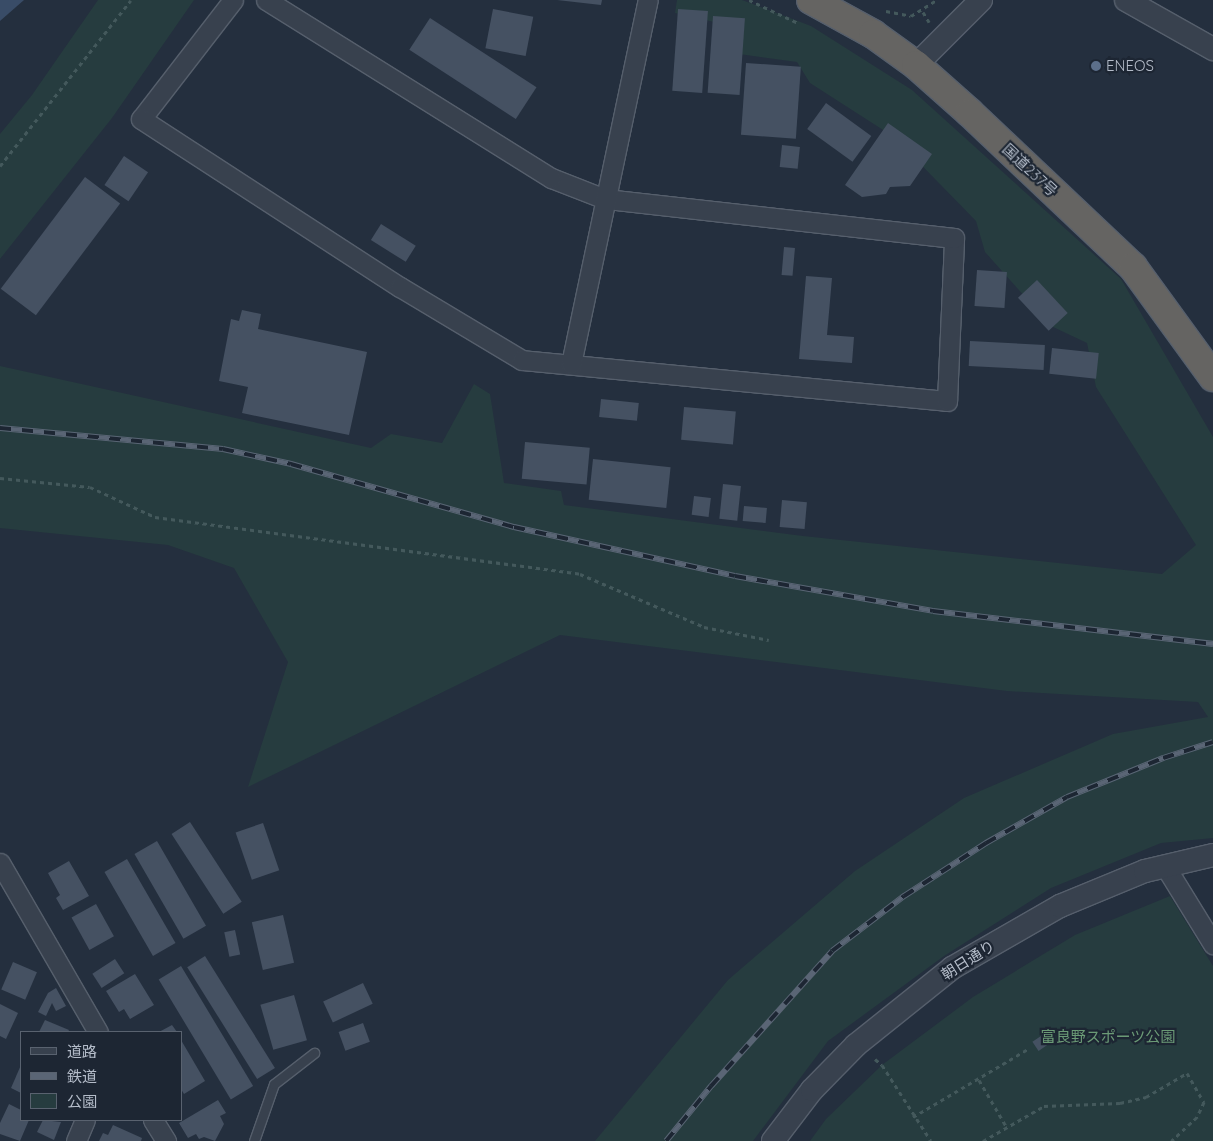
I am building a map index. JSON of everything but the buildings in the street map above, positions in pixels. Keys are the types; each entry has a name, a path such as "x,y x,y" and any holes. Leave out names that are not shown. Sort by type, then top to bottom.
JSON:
{"highway":[{"name":"国道237号","path":"812,0 873,34 916,65 1132,267 1213,377"}],"street":[{"path":"233,0 142,119 384,277 522,360 947,401 954,238 605,199 551,178 266,0"},
{"path":"571,364 648,0"},
{"path":"916,65 981,0"},
{"path":"1126,0 1213,49"},
{"name":"朝日通り","path":"773,1141 812,1090 856,1045 952,968 1060,906 1145,871 1213,855"},
{"path":"1165,866 1213,944"},
{"path":"1,871 97,1031"},
{"path":"76,1141 85,1121"},
{"path":"153,1121 166,1141"}],"lane":[{"path":"254,1141 274,1084 314,1053"}],"path":[{"path":"0,166 131,0"},
{"path":"880,7 911,16 923,12 937,0"},
{"path":"0,478 90,487 155,517 580,574 704,627 769,640"},
{"path":"856,1045 882,1065 913,1117 931,1141"},
{"path":"913,1117 979,1080 1028,1049"},
{"path":"983,1141 1006,1126 1044,1106 1120,1103 1146,1097 1186,1073 1204,1102 1197,1117 1171,1141"},
{"path":"979,1080 1006,1126"}],"green space":[{"path":"98,0 194,0 112,118 0,259 0,134 32,95"},
{"path":"677,0 742,0 811,26 912,90 1121,279 1213,437 1213,838 1161,843 1051,888 944,956 828,1041 753,1141 595,1141 728,980 855,871 964,798 1113,734 1208,717 1198,702 1007,691 560,635 248,787 288,662 234,568 168,545 0,528 0,366 371,448 391,434 442,443 474,384 490,394 504,483 561,491 564,505 803,536 1162,574 1196,545 1096,387 1087,343 1051,326 985,252 976,221 894,137 810,83 797,62 739,54 736,27 675,13"},
{"name":"富良野スポーツ公園","path":"1170,896 1213,966 1213,1141 810,1141 826,1119 882,1065 973,997 1075,935"}],"water":[{"path":"0,0 24,0 0,21"}],"railway":[{"path":"0,428 223,449 291,464 514,527 735,576 933,611 1213,644"},
{"path":"666,1141 711,1086 832,951 904,896 986,843 1067,797 1163,758 1213,742"}],"place":[{"name":"ENEOS","path":"1096,66"}]}
